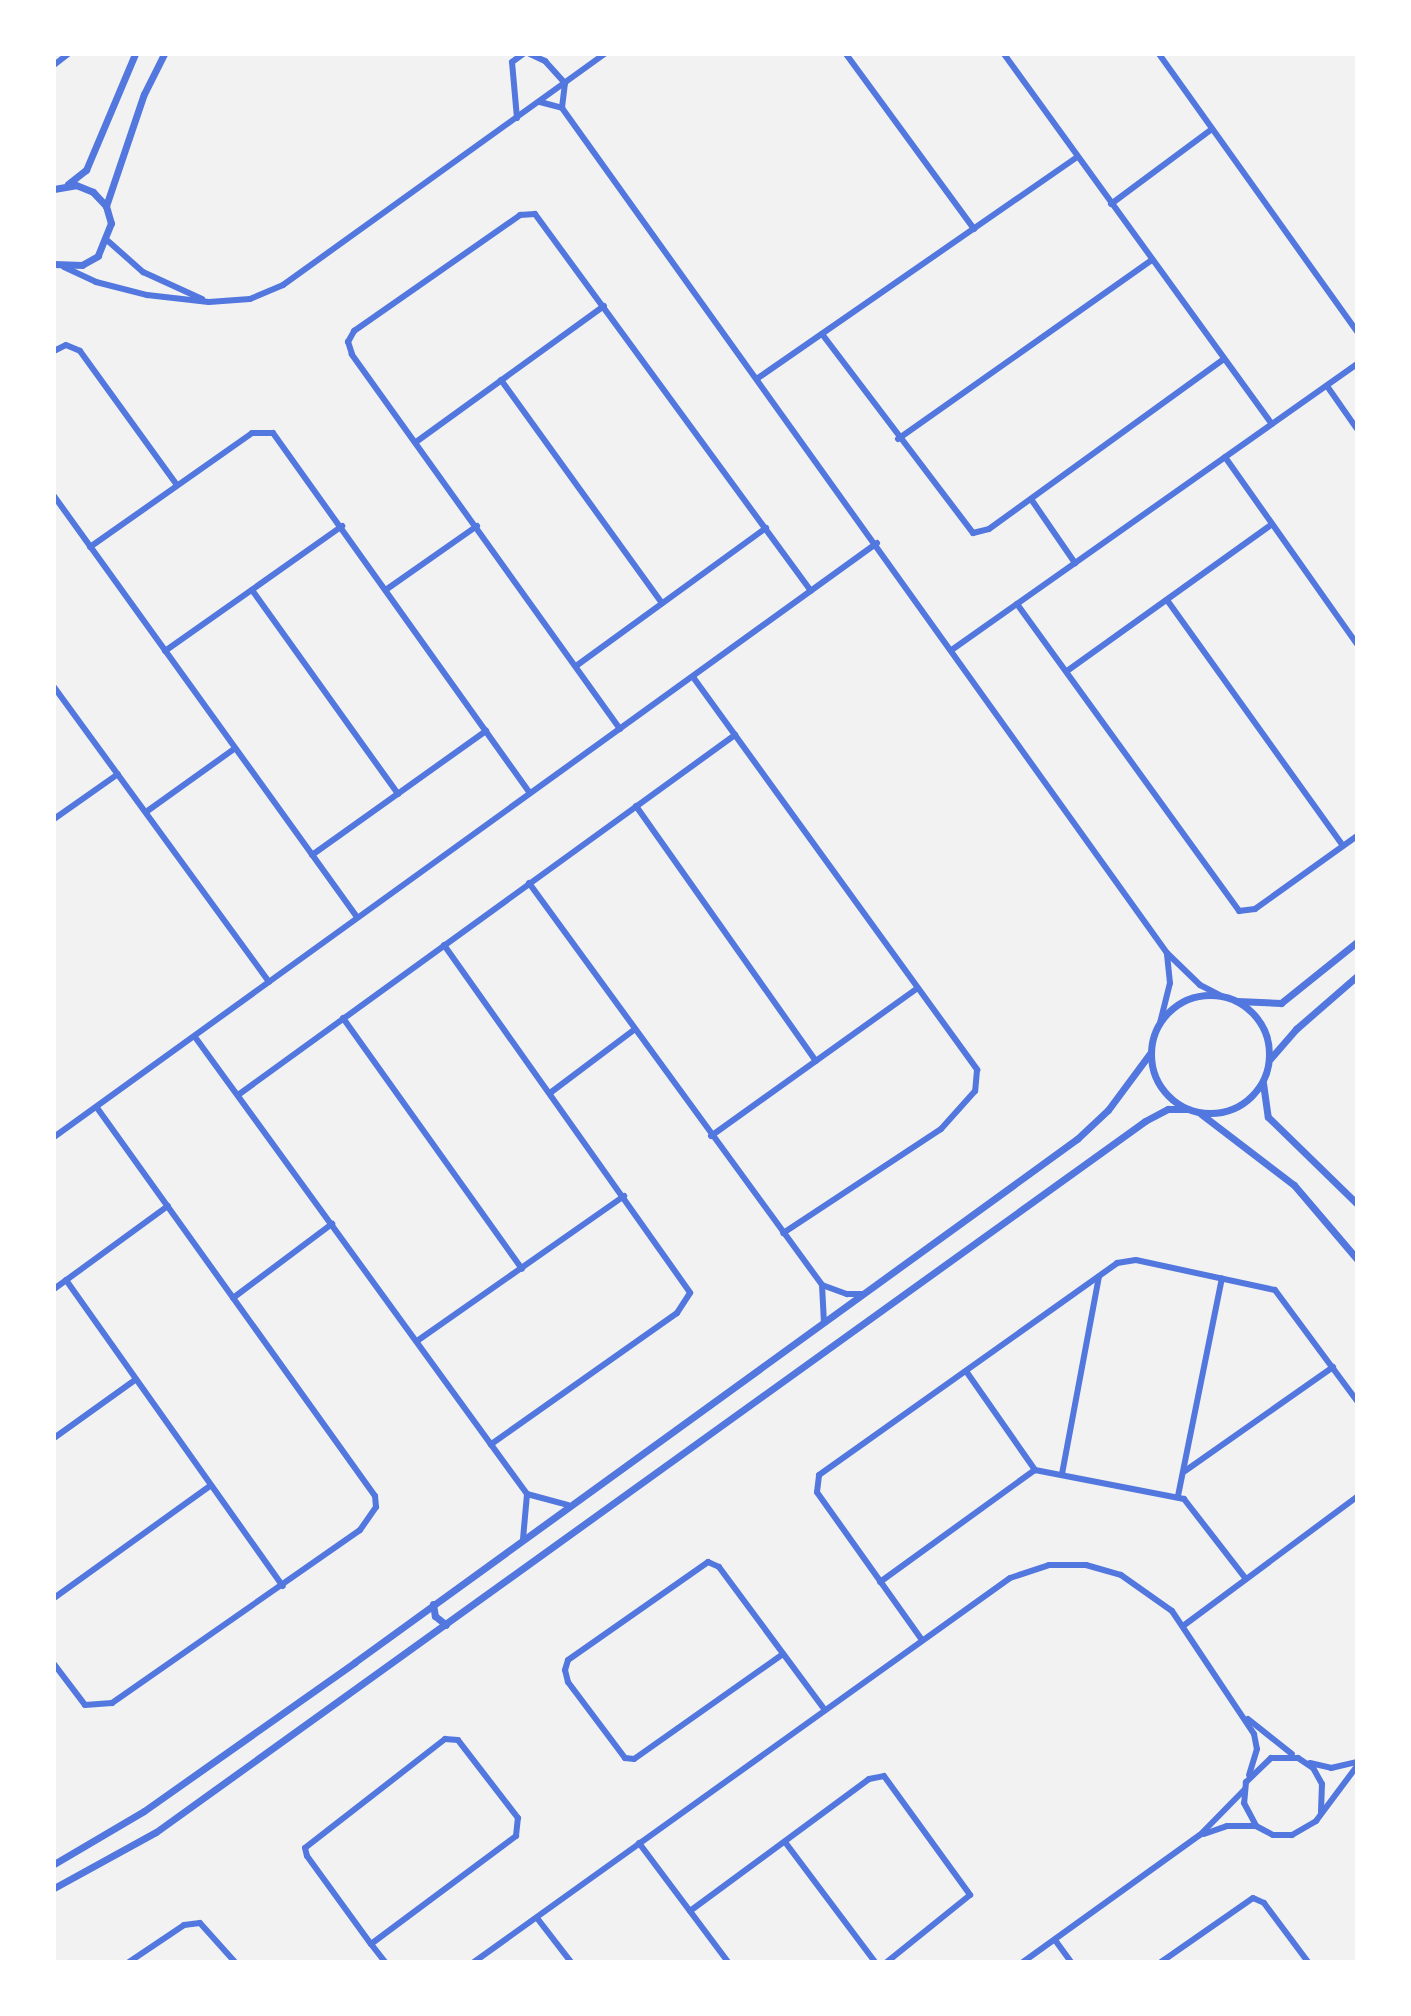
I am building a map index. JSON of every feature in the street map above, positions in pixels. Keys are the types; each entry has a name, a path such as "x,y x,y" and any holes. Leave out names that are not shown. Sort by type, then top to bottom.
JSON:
{"street":[{"path":"54,65 68,54"},
{"path":"64,187 86,170 135,54"},
{"path":"106,206 164,54"},
{"path":"517,118 512,67 523,54"},
{"path":"530,54 545,61 565,83 562,108"},
{"path":"54,264 147,295 209,302 250,299 283,285 605,54"},
{"path":"846,54 974,229"},
{"path":"1004,54 1272,424"},
{"path":"1159,54 1357,332"},
{"path":"540,102 562,108 953,649 1167,953 1200,985 1222,996 1234,1000 1281,1003 1357,942"},
{"path":"1111,204 1212,129"},
{"path":"758,378 1077,157"},
{"path":"54,189 64,187 93,192 106,206 111,223 108,241 98,256 64,267"},
{"path":"620,729 352,354 348,342 354,331 528,213 542,220 811,591"},
{"path":"108,241 143,272 209,302"},
{"path":"898,439 1152,260"},
{"path":"416,442 604,306"},
{"path":"822,334 898,439 973,533 989,529 1224,359"},
{"path":"54,351 66,345 80,351 177,485"},
{"path":"953,649 1357,364"},
{"path":"501,380 662,603"},
{"path":"1327,386 1357,429"},
{"path":"90,547 252,433 266,430 281,439 530,793"},
{"path":"1225,457 1357,644"},
{"path":"54,496 357,917"},
{"path":"1031,499 1075,563"},
{"path":"1067,671 1272,524"},
{"path":"165,651 342,526"},
{"path":"387,589 477,526"},
{"path":"576,666 766,528"},
{"path":"54,1137 98,1109 357,917 877,543"},
{"path":"252,590 398,794"},
{"path":"1167,600 1343,846"},
{"path":"1017,604 1239,911 1255,909 1357,836"},
{"path":"693,677 977,1070 975,1091 941,1129 783,1233"},
{"path":"54,687 269,982"},
{"path":"312,855 486,731"},
{"path":"238,1095 735,735"},
{"path":"146,812 234,749"},
{"path":"54,819 118,774"},
{"path":"636,806 816,1061"},
{"path":"529,883 822,1285 847,1294 864,1294"},
{"path":"444,945 688,1285 687,1302 491,1444"},
{"path":"54,1864 144,1811 1077,1139 1108,1110 1151,1052 1170,983 1167,953"},
{"path":"1270,1059 1296,1029 1357,976"},
{"path":"711,1136 918,988"},
{"path":"1160,1023 1187,1000 1222,996"},
{"path":"1234,1000 1254,1014 1267,1035 1270,1059 1263,1083 1268,1117 1357,1204"},
{"path":"343,1018 522,1269"},
{"path":"550,1093 634,1030"},
{"path":"195,1037 527,1494 568,1505"},
{"path":"1151,1052 1160,1086 1294,1185 1357,1259"},
{"path":"1199,1113 1224,1112 1246,1102 1263,1083"},
{"path":"54,1664 85,1705 103,1708 283,1586 374,1517 375,1496 98,1109"},
{"path":"54,1888 133,1847 1145,1121 1168,1109 1188,1109"},
{"path":"417,1341 624,1196"},
{"path":"54,1289 168,1206"},
{"path":"233,1298 332,1224"},
{"path":"922,1640 815,1483 819,1475 1117,1263 1136,1260 1275,1290 1357,1401"},
{"path":"1062,1474 1099,1276"},
{"path":"1178,1496 1222,1278"},
{"path":"66,1280 283,1586"},
{"path":"822,1285 824,1322"},
{"path":"1185,1472 1333,1367"},
{"path":"966,1371 1035,1470"},
{"path":"54,1438 135,1380"},
{"path":"880,1582 1035,1470 1178,1496 1195,1508 1246,1579"},
{"path":"54,1598 210,1486"},
{"path":"523,1539 527,1494"},
{"path":"1183,1626 1357,1497"},
{"path":"783,1654 634,1759 625,1758 568,1682 565,1670 568,1660 708,1562 719,1567 825,1710"},
{"path":"474,1962 1010,1578 1049,1565 1086,1565 1121,1575 1147,1590 1183,1626 1244,1714 1257,1749 1244,1790 1244,1803 1256,1826"},
{"path":"433,1604 435,1616 446,1625"},
{"path":"1244,1714 1302,1760 1322,1784 1321,1812"},
{"path":"371,1944 516,1836 518,1818 458,1740 445,1739 305,1848 371,1944 385,1962"},
{"path":"1249,1775 1271,1758 1302,1760 1331,1768 1357,1764"},
{"path":"1200,1835 1227,1826 1256,1826 1273,1835 1292,1835 1309,1827 1357,1764"},
{"path":"690,1911 869,1779 889,1779 970,1895 887,1962"},
{"path":"1023,1962 1200,1835 1244,1790"},
{"path":"785,1842 875,1962"},
{"path":"639,1843 728,1962"},
{"path":"1161,1962 1253,1898 1264,1903 1308,1962"},
{"path":"537,1918 571,1962"},
{"path":"129,1962 184,1925 200,1923 235,1962"},
{"path":"1055,1940 1071,1962"}]}
